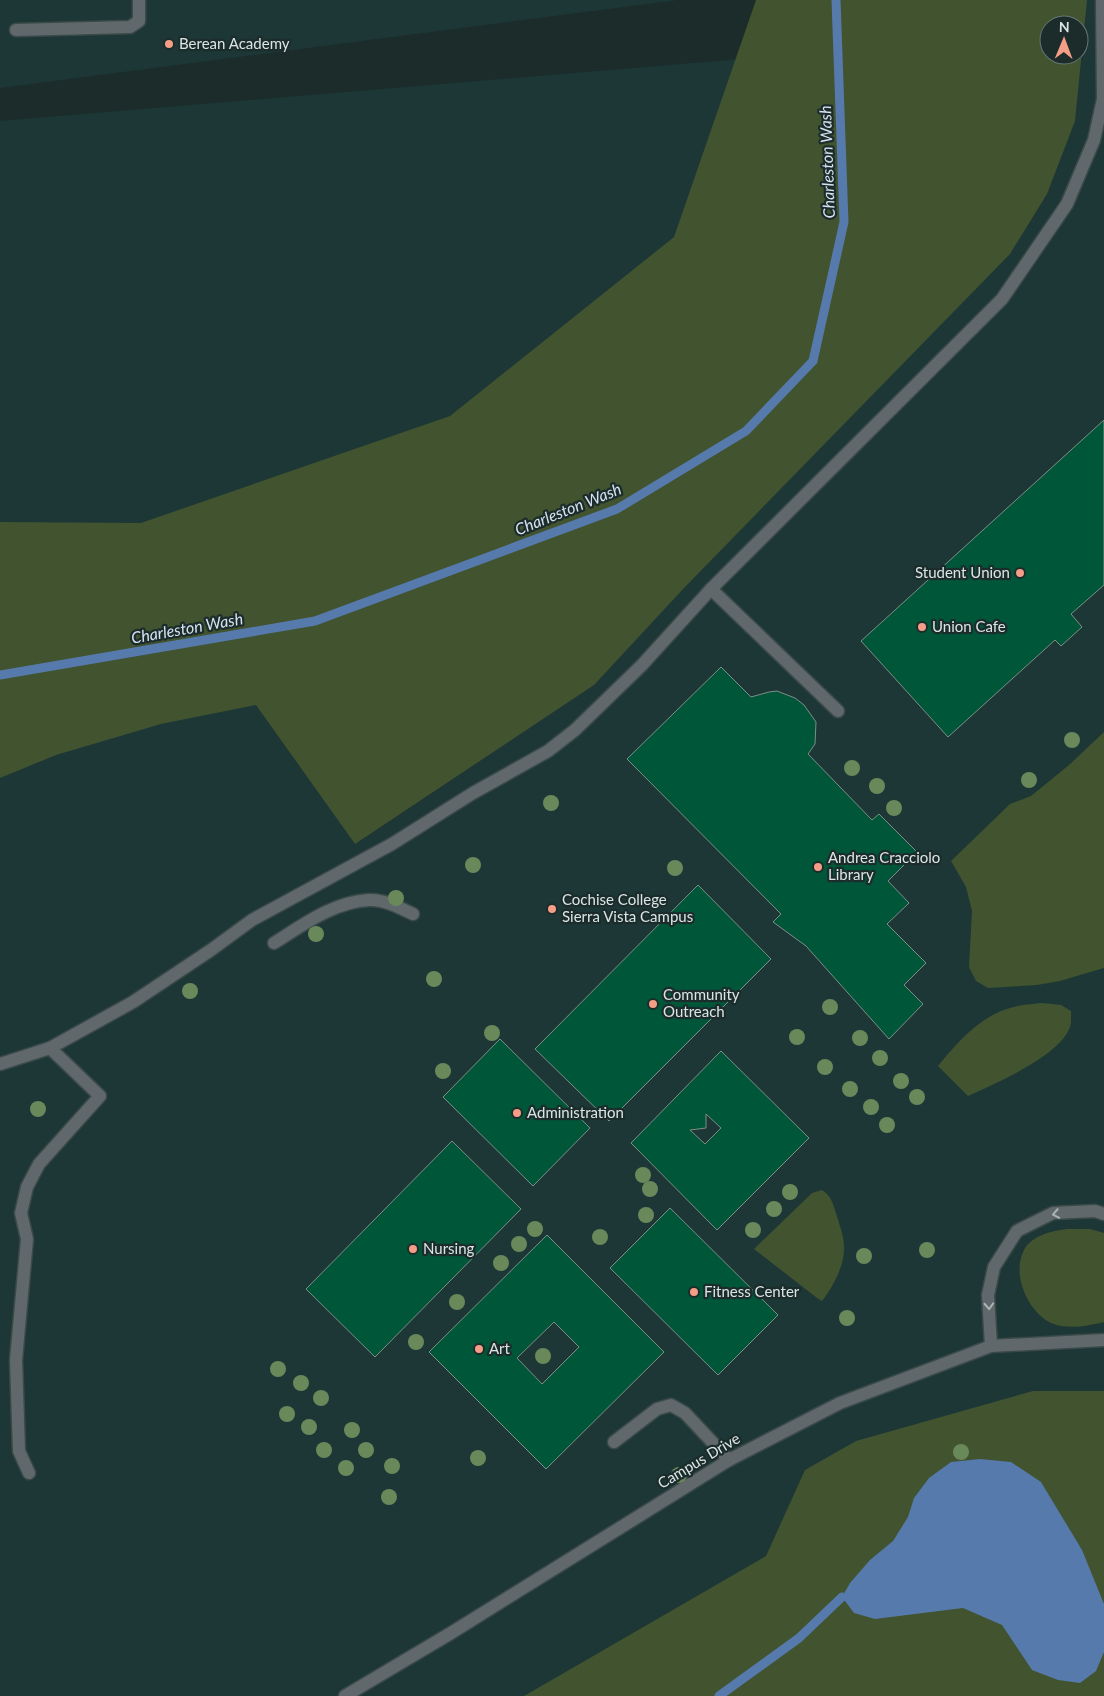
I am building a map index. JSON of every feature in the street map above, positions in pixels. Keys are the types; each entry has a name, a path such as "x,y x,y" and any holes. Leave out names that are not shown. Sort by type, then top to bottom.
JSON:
{"street":[{"path":"16,30 130,27 139,21 139,0"},
{"path":"0,1064 50,1048 133,1002 252,920 392,844 472,793 548,751 575,730 642,665 711,589 1002,299 1067,204 1094,140 1104,99 1102,0"},
{"path":"711,589 838,711"},
{"path":"274,944 324,912 351,903 370,900 395,905 413,914"},
{"path":"30,1473 19,1451 16,1360 27,1239 21,1213 27,1187 39,1164 100,1096 50,1048"},
{"path":"991,1346 988,1295 994,1267 1017,1231 1053,1213 1095,1211 1104,1214"},
{"name":"Campus Drive","path":"345,1696 729,1460 840,1403 991,1346 1104,1340"},
{"path":"614,1442 657,1409 671,1404 685,1413 729,1460"}],"shaded area":[{"name":"Berean Academy","path":"0,0 678,0 0,88"},
{"name":"Cochise College Sierra Vista Campus","path":"882,0 1104,0 1104,1696 0,1696 0,121 882,47"}],"green space":[{"path":"756,0 1087,0 1086,15 1039,15 1039,65 1081,65 1075,121 1047,194 1010,254 685,587 594,685 355,844 256,705 161,724 56,755 0,778 0,522 141,523 450,416 674,237"},
{"path":"1104,732 1104,968 1060,981 1037,985 988,988 976,981 969,967 972,911 966,887 951,861 1010,804 1031,796 1069,765"},
{"path":"1042,1003 1061,1005 1071,1011 1071,1023 1066,1035 1056,1046 1027,1067 968,1096 938,1066 973,1028 994,1014 1021,1005"},
{"path":"822,1190 828,1195 833,1205 842,1233 844,1247 840,1271 834,1284 822,1301 754,1249 812,1193"},
{"path":"1067,1229 1090,1229 1104,1233 1104,1322 1071,1327 1051,1323 1035,1310 1024,1291 1021,1281 1020,1260 1024,1250 1037,1237"},
{"path":"1033,1391 1104,1391 1104,1696 524,1696 766,1556 805,1470 856,1441"}],"water":[{"path":"980,1459 1011,1462 1041,1482 1082,1550 1104,1604 1104,1652 1096,1671 1080,1683 1058,1680 1032,1670 1002,1625 963,1608 875,1619 854,1613 842,1597 850,1583 870,1560 893,1541 908,1517 914,1498 929,1478 951,1462"}],"building":[{"name":"Student Union","path":"1104,420 1104,585 1071,614 1082,627 1061,646 1055,640 948,737 861,641"},
{"name":"Andrea Cracciolo Library","path":"721,667 751,697 777,691 795,698 804,705 816,722 815,744 808,754 872,820 879,814 917,852 888,881 909,903 887,924 926,963 904,985 923,1004 889,1039 806,946 773,922 781,914 627,759"},
{"name":"Community Outreach","path":"698,885 771,959 609,1121 535,1049"},
{"name":"Administration","path":"500,1039 590,1128 533,1186 443,1097"},
{"path":"721,1051 809,1138 717,1230 631,1143","holes":["706,1114 721,1128 705,1144 690,1130 706,1128"]},
{"name":"Nursing","path":"452,1141 521,1209 375,1357 306,1289"},
{"name":"Fitness Center","path":"670,1208 778,1315 718,1375 610,1268"},
{"name":"Art","path":"547,1235 664,1352 546,1469 429,1352","holes":["554,1322 579,1347 542,1384 517,1358"]}],"waterway":[{"name":"Charleston Wash","path":"0,675 315,621 617,509 746,431 813,361 844,222 836,0"},
{"path":"719,1696 799,1638 842,1597"}],"place":[{"name":"Berean Academy","path":"169,44"},
{"name":"Student Union","path":"1020,573"},
{"name":"Union Cafe","path":"922,627"},
{"name":"Andrea Cracciolo Library","path":"818,867"},
{"name":"Cochise College Sierra Vista Campus","path":"552,909"},
{"name":"Community Outreach","path":"653,1004"},
{"name":"Administration","path":"517,1113"},
{"name":"Nursing","path":"413,1249"},
{"name":"Fitness Center","path":"694,1292"},
{"name":"Art","path":"479,1349"}]}
